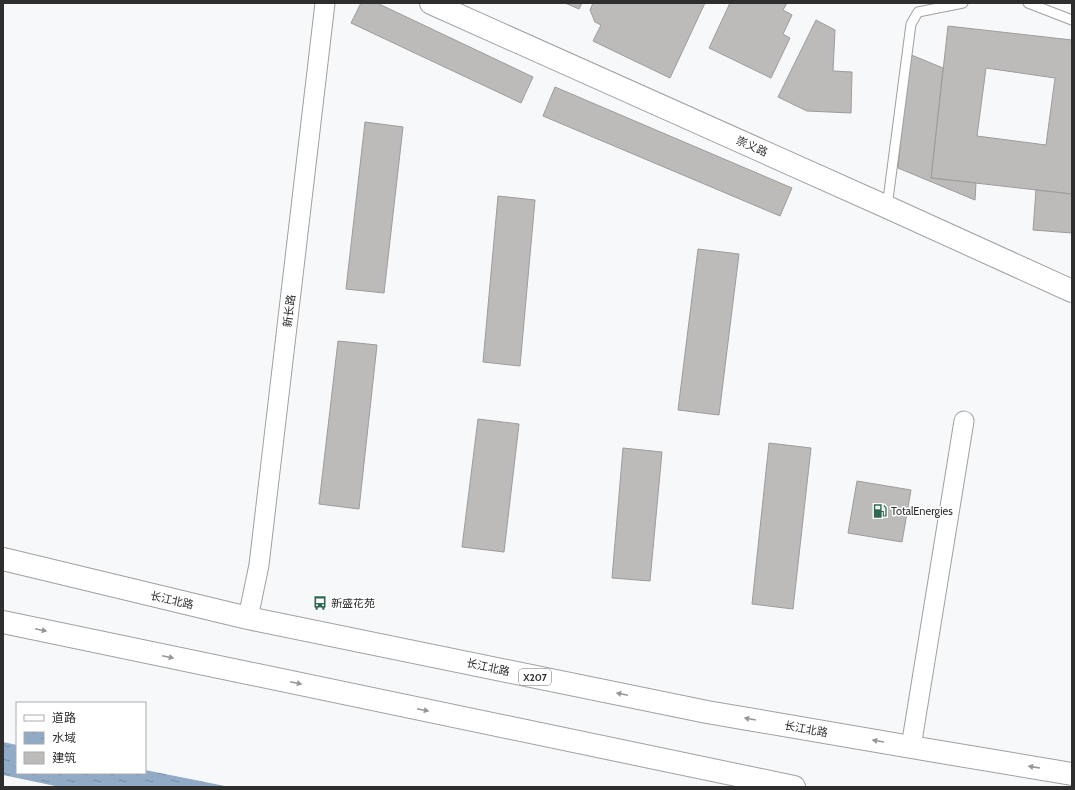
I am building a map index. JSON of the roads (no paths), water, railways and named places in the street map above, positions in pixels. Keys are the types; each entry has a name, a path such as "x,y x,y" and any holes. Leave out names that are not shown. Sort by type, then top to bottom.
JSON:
{"main road":[{"name":"崇义路","path":"431,3 1072,291"},
{"name":"长江北路","path":"3,559 248,618 707,712 1072,774"},
{"path":"3,622 794,787"}],"street":[{"name":"新长路","path":"248,618 259,565 325,3"},
{"path":"911,747 964,421"}],"lane":[{"path":"887,207 911,24 918,12 963,3"},
{"path":"1028,3 1072,20"}],"water":[{"path":"3,742 16,745 16,774 146,774 146,770 230,787 60,787 3,775"}],"place":[{"name":"TotalEnergies","path":"880,511"},
{"name":"新盛花苑","path":"320,603"}]}
